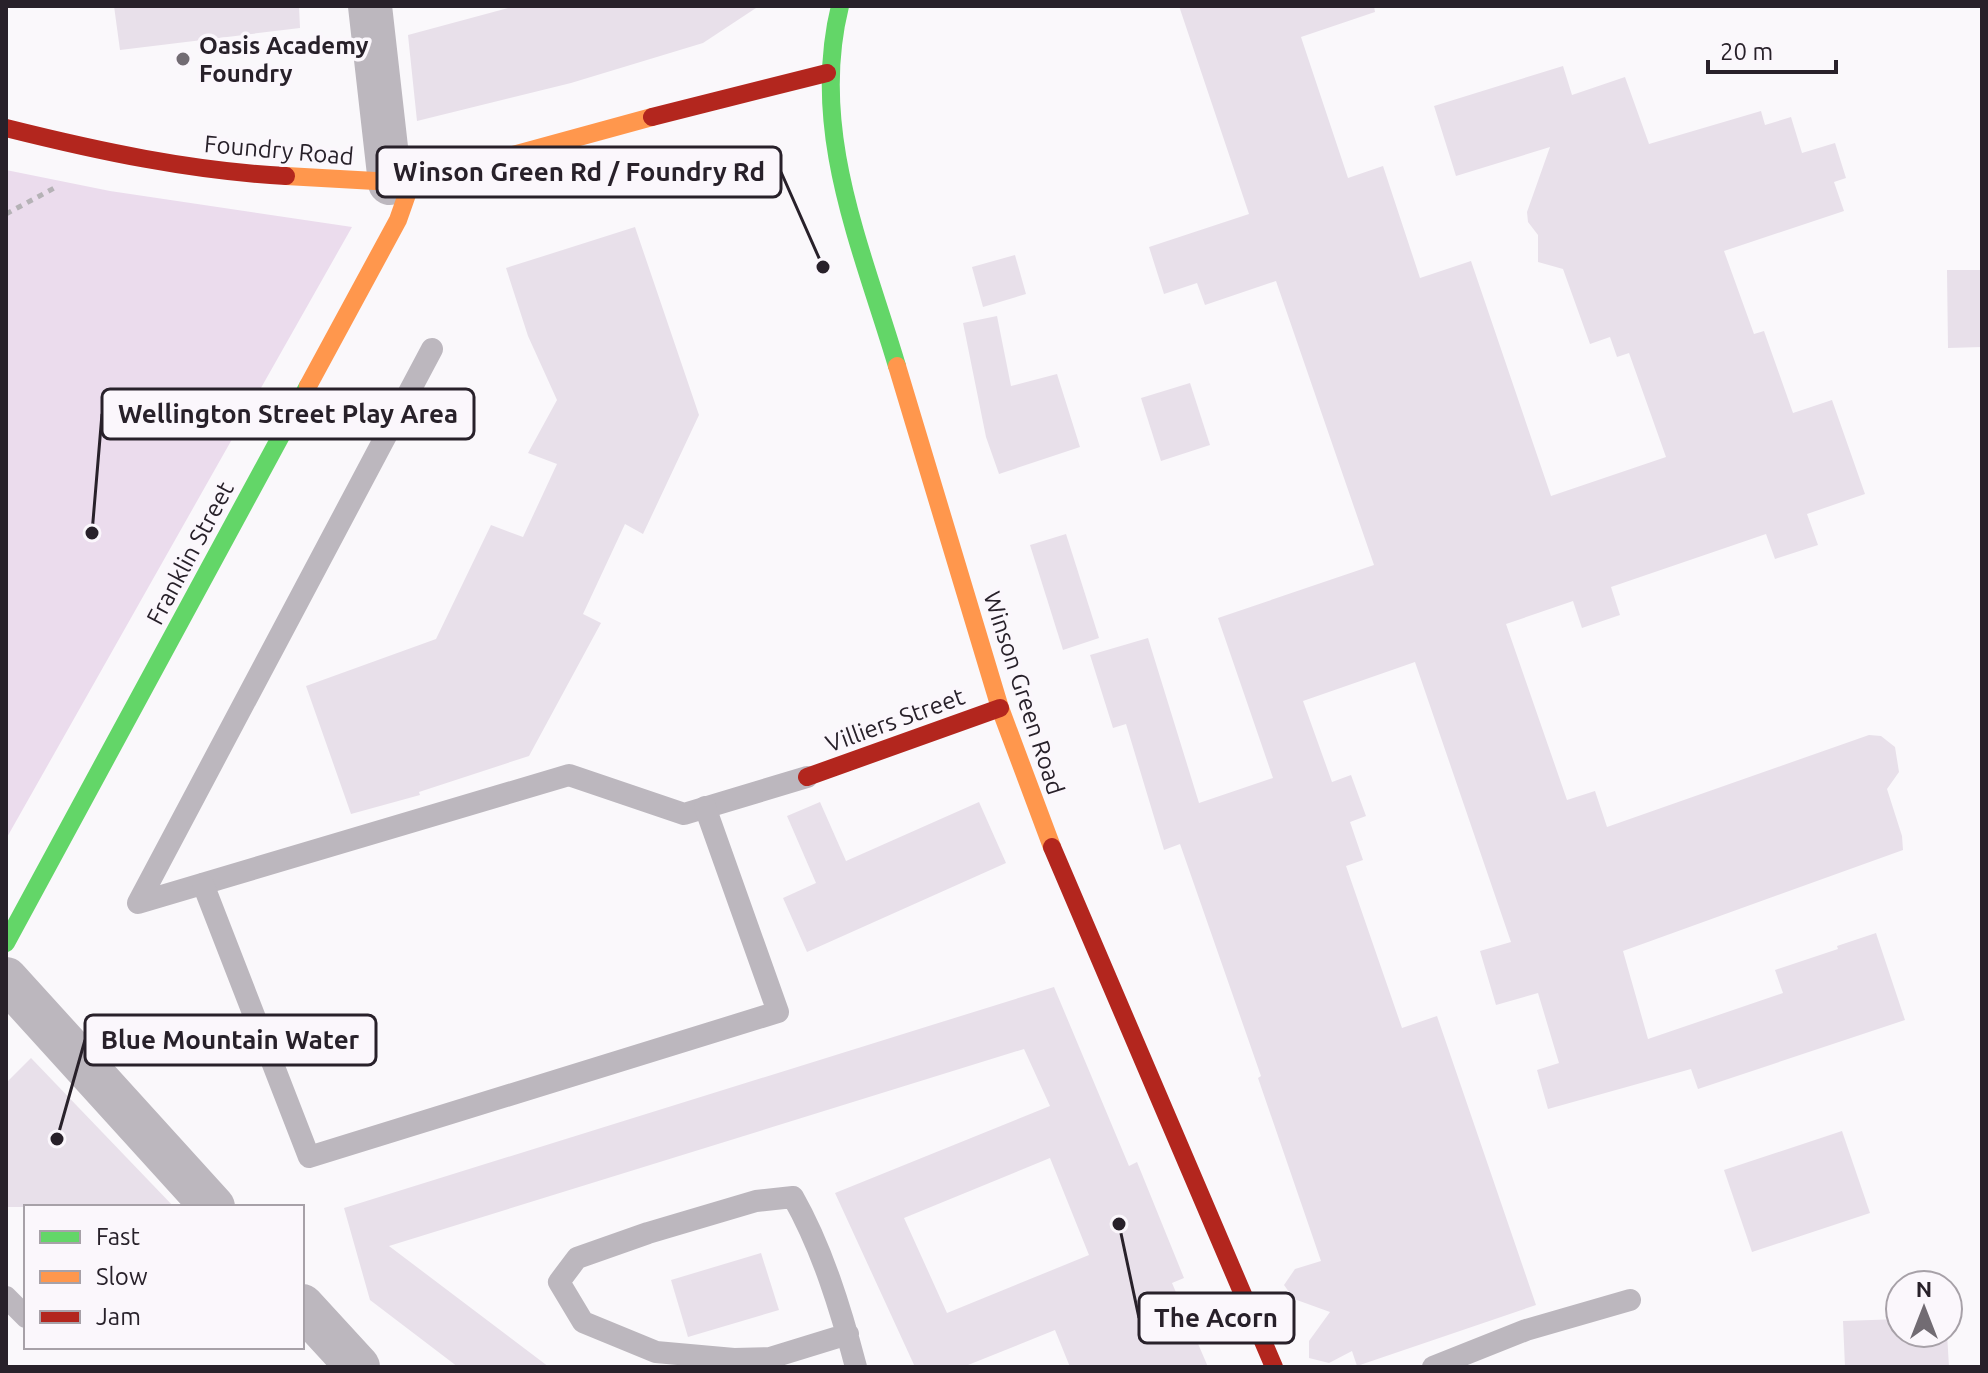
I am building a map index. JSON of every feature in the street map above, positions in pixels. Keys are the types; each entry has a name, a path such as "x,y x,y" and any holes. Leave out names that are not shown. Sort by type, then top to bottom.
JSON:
{"street":[{"path":"370,6 400,183"},
{"name":"Winson Green Road","path":"840,6 827,73 837,166 1000,708 1065,882 1274,1367"},
{"name":"Foundry Road","path":"6,128 109,154 240,174 400,183 827,73"},
{"name":"Franklin Street","path":"6,943 398,220 400,183"},
{"name":"Villiers Street","path":"807,777 1000,708"},
{"path":"6,979 206,1205"},
{"path":"304,1308 358,1367"}],"lane":[{"path":"432,349 138,903 569,775 684,814 807,777"},
{"path":"203,884 309,1157 778,1012 705,807"},
{"path":"848,1334 770,1358 734,1359 656,1352 583,1322 559,1282 577,1258 756,1201 793,1197 808,1223 848,1334 856,1367"},
{"path":"6,1297 24,1315"},
{"path":"1433,1367 1526,1330 1630,1300"}],"shaded area":[{"path":"6,170 110,191 352,227 6,839"}],"building":[{"path":"114,6 299,6 300,28 120,50"},
{"path":"516,6 759,6 703,43 571,83 417,121 408,35"},
{"path":"1179,6 1374,6 1375,12 1301,37 1348,178 1383,166 1420,278 1471,261 1551,496 1666,457 1629,353 1617,357 1610,337 1590,344 1563,269 1538,262 1538,235 1528,222 1527,212 1550,147 1456,176 1434,106 1563,66 1572,95 1625,77 1649,144 1761,111 1765,125 1791,117 1802,153 1835,143 1846,178 1834,182 1844,211 1724,251 1754,334 1764,331 1793,413 1832,400 1865,494 1807,514 1818,545 1775,559 1766,534 1611,587 1620,615 1582,628 1573,601 1506,624 1567,800 1595,791 1607,827 1869,735 1881,736 1895,747 1899,772 1887,789 1902,836 1903,850 1623,951 1648,1039 1783,993 1775,970 1876,933 1905,1020 1698,1089 1691,1069 1548,1109 1537,1070 1559,1063 1538,993 1496,1005 1480,951 1511,942 1415,662 1303,701 1332,782 1351,775 1366,816 1350,822 1363,860 1346,866 1402,1028 1437,1016 1536,1305 1357,1366 1352,1351 1329,1363 1309,1358 1309,1341 1330,1312 1294,1299 1284,1285 1295,1269 1321,1261 1258,1078 1261,1076 1180,844 1164,850 1126,724 1113,728 1090,655 1148,638 1199,803 1273,778 1218,618 1374,565 1276,281 1205,305 1197,283 1164,294 1149,247 1249,214"},
{"path":"635,227 699,415 643,534 625,524 583,614 601,623 529,756 419,792 420,795 351,814 306,686 436,639 491,525 523,537 557,464 528,453 557,400 528,336 506,268"},
{"path":"1015,255 1026,294 983,307 972,267"},
{"path":"1947,270 1982,270 1982,347 1948,348"},
{"path":"997,316 1011,386 1057,374 1080,447 999,474 986,437 963,323"},
{"path":"1190,383 1210,445 1161,461 1141,398"},
{"path":"1066,534 1099,638 1063,650 1030,545"},
{"path":"820,802 846,861 979,802 1006,863 807,952 783,898 816,883 787,816"},
{"path":"1054,987 1129,1166 1137,1162 1184,1278 1172,1283 1208,1367 1070,1367 1055,1330 963,1367 915,1367 835,1193 1050,1106 1024,1049 389,1246 549,1367 458,1367 370,1300 344,1208","holes":["1050,1158 1089,1255 947,1313 904,1218"]},
{"path":"31,1058 172,1205 6,1207 6,1083"},
{"path":"1842,1131 1870,1213 1752,1252 1724,1170"},
{"path":"761,1253 779,1310 688,1337 671,1280"},
{"path":"1884,1320 1884,1349 1948,1349 1949,1367 1845,1367 1843,1321"}],"traffic: fast":[{"path":"840,6 832,53 831,98 835,144 855,233 897,366"},
{"path":"6,943 308,386"}],"traffic: slow":[{"path":"286,176 411,183 652,117"},
{"path":"308,386 398,220 411,183"},
{"path":"897,366 1000,708 1052,847"}],"traffic: jam":[{"path":"652,117 827,73"},
{"path":"6,128 145,159 215,170 286,176"},
{"path":"807,777 1000,708"},
{"path":"1052,847 1274,1367"}],"place":[{"name":"Oasis Academy Foundry","path":"183,59"},
{"name":"Winson Green Rd / Foundry Rd","path":"823,267"},
{"name":"Wellington Street Play Area","path":"92,533"},
{"name":"Blue Mountain Water","path":"57,1139"},
{"name":"The Acorn","path":"1119,1224"}]}
